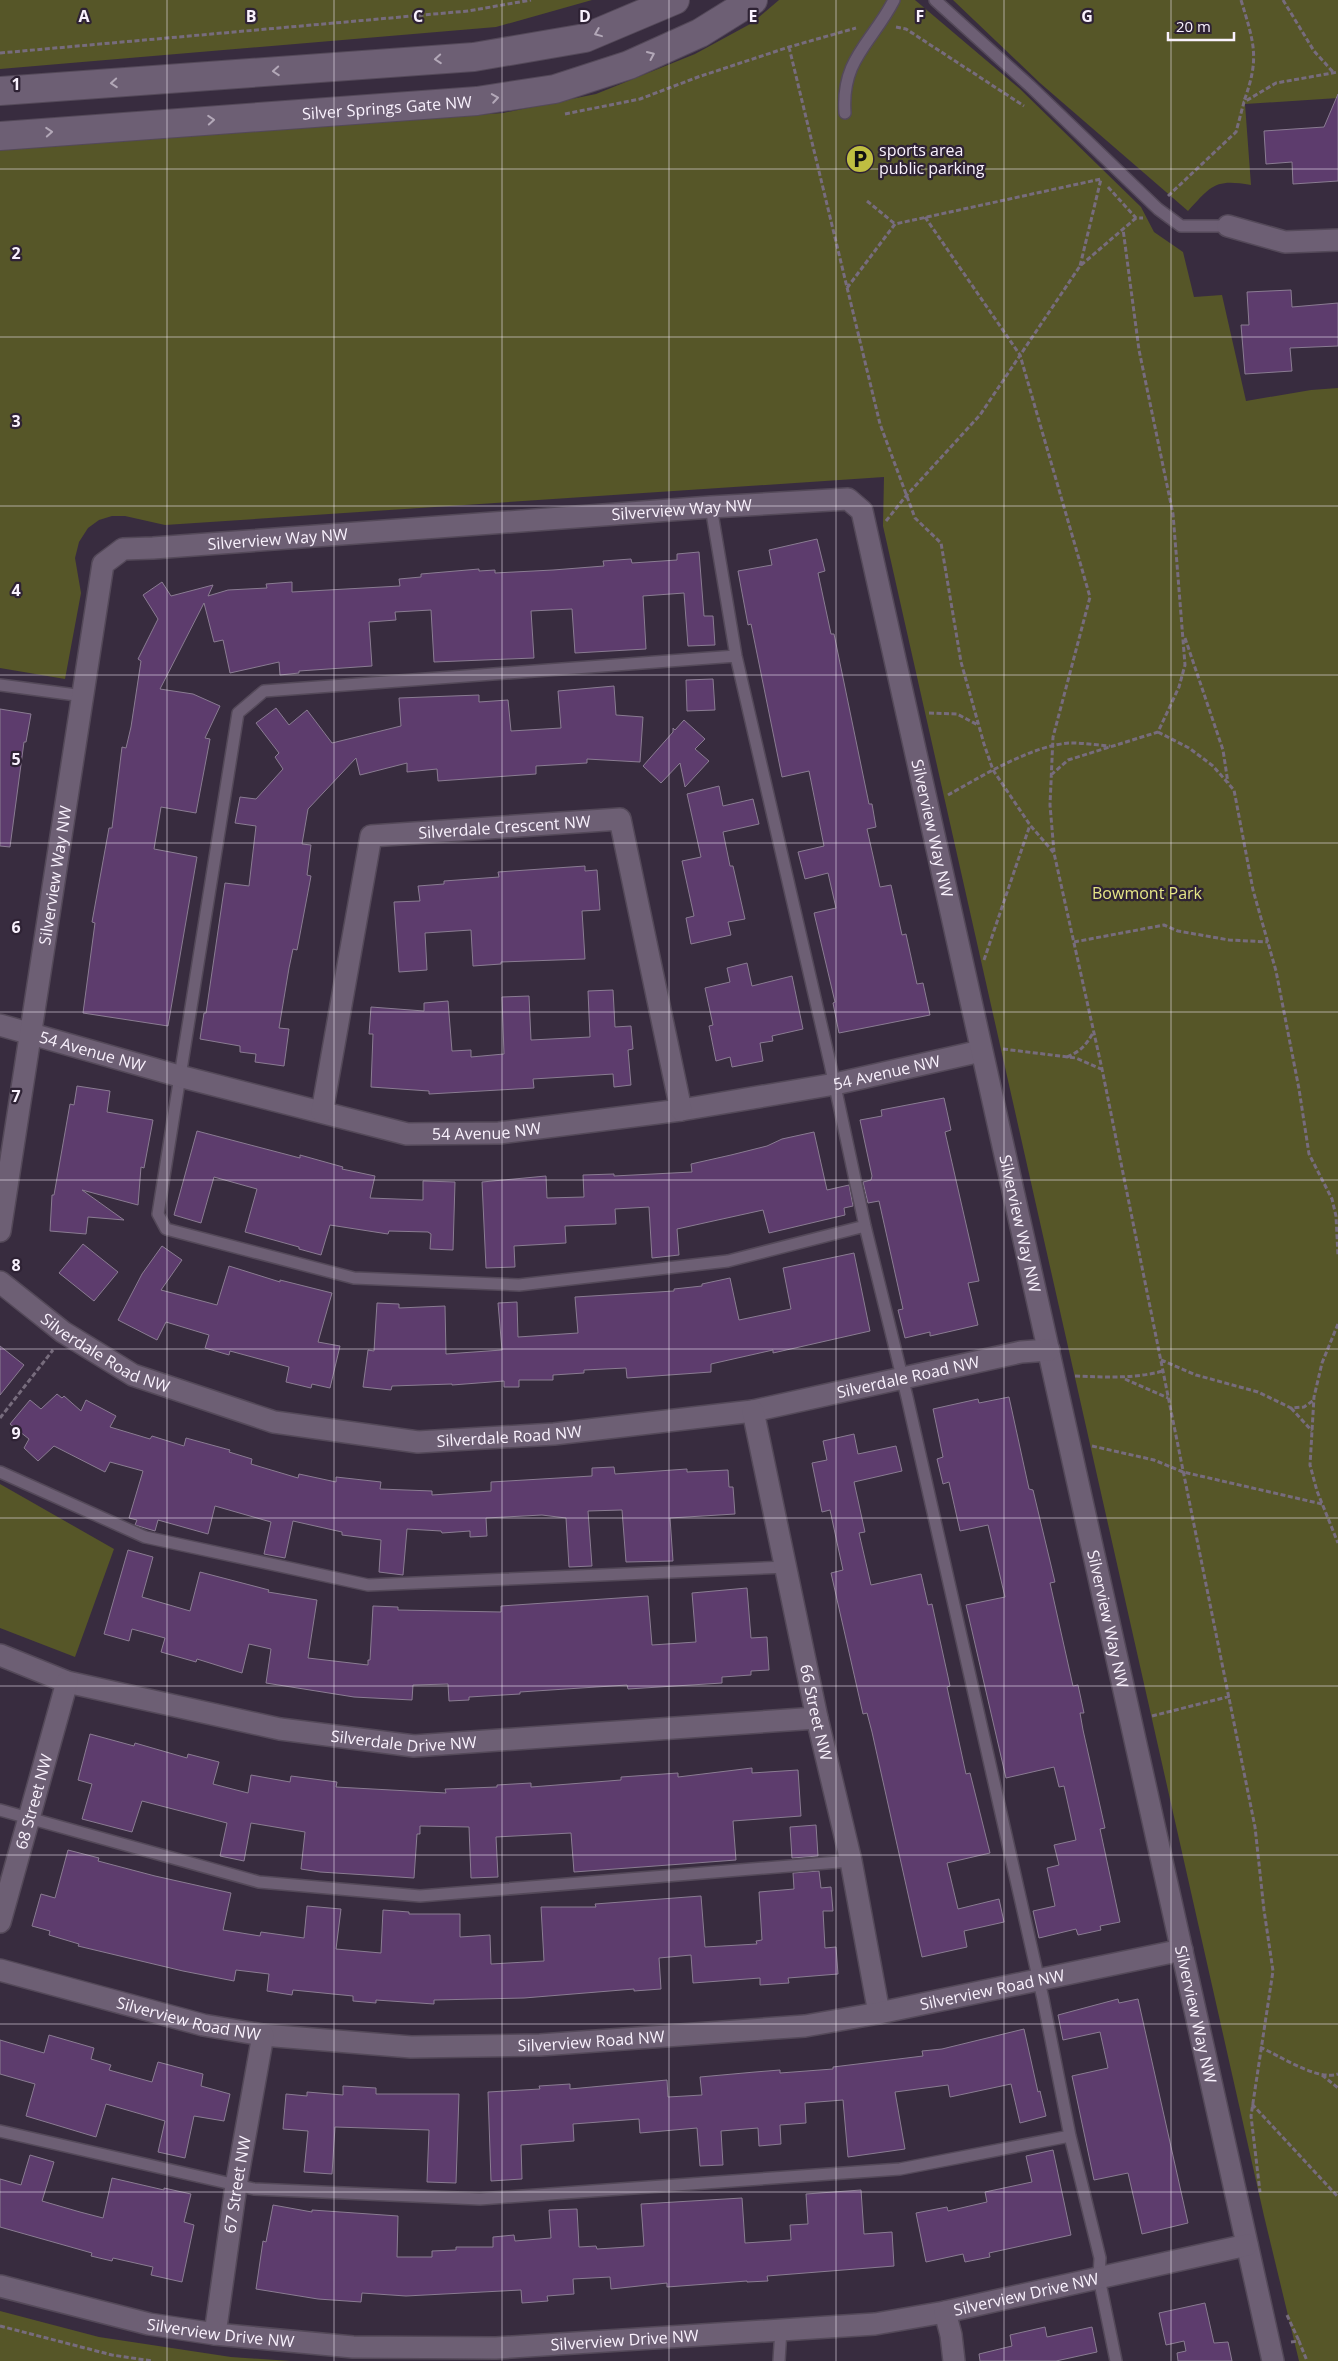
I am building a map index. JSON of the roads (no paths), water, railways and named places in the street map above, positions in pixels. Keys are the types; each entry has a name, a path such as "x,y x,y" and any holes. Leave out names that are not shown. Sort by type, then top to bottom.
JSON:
{"street":[{"path":"0,91 474,56 585,38 674,0"},
{"name":"Silver Springs Gate NW","path":"0,136 477,101 554,89 629,65 700,33 754,0"},
{"path":"1228,226 1285,242 1338,240"},
{"name":"Silverview Way NW","path":"32,1035 104,564 123,549 848,499 862,511 1273,2361"},
{"name":"Silverdale Crescent NW","path":"322,1112 371,836 620,818 681,1110"},
{"name":"54 Avenue NW","path":"0,1025 179,1076 407,1134 499,1134 681,1110 835,1084 981,1049"},
{"path":"0,1231 32,1035"},
{"name":"Silverdale Road NW","path":"0,1282 63,1332 133,1375 274,1422 418,1442 554,1434 753,1411 902,1380 1021,1352 1049,1350"},
{"name":"66 Street NW","path":"753,1411 817,1718 851,1861 879,2013"},
{"name":"Silverdale Drive NW","path":"0,1655 67,1682 280,1729 414,1746 817,1718"},
{"name":"68 Street NW","path":"0,1922 67,1682"},
{"name":"Silverview Road NW","path":"0,1970 203,2025 263,2035 411,2046 540,2045 805,2026 879,2013 1182,1950"},
{"name":"67 Street NW","path":"215,2334 236,2186 263,2035"},
{"name":"Silverview Drive NW","path":"0,2286 149,2324 215,2334 353,2347 496,2348 526,2354 781,2329 875,2324 945,2312 1247,2245"},
{"path":"945,2312 951,2335 954,2361"}],"lane":[{"path":"845,113 844,93 848,76 858,54 894,0"},
{"path":"935,0 1030,86 1158,209 1181,226 1228,226"},
{"path":"711,507 736,656 1038,1980 1070,2136 1100,2258 1099,2278 1116,2361"},
{"path":"736,656 264,691 238,713 158,1214 166,1229 354,1278 519,1285 728,1261 865,1226"},
{"path":"0,685 84,696"},
{"path":"0,1472 145,1537 368,1585 787,1567"},
{"path":"0,1810 259,1882 420,1896 851,1861"},
{"path":"0,2131 254,2189 480,2199 900,2169 1070,2136"},
{"path":"779,2361 781,2329"}],"place":[{"name":"sports area public parking","path":"860,159"}],"park label":[{"name":"Bowmont Park","path":"1147,893"}]}
